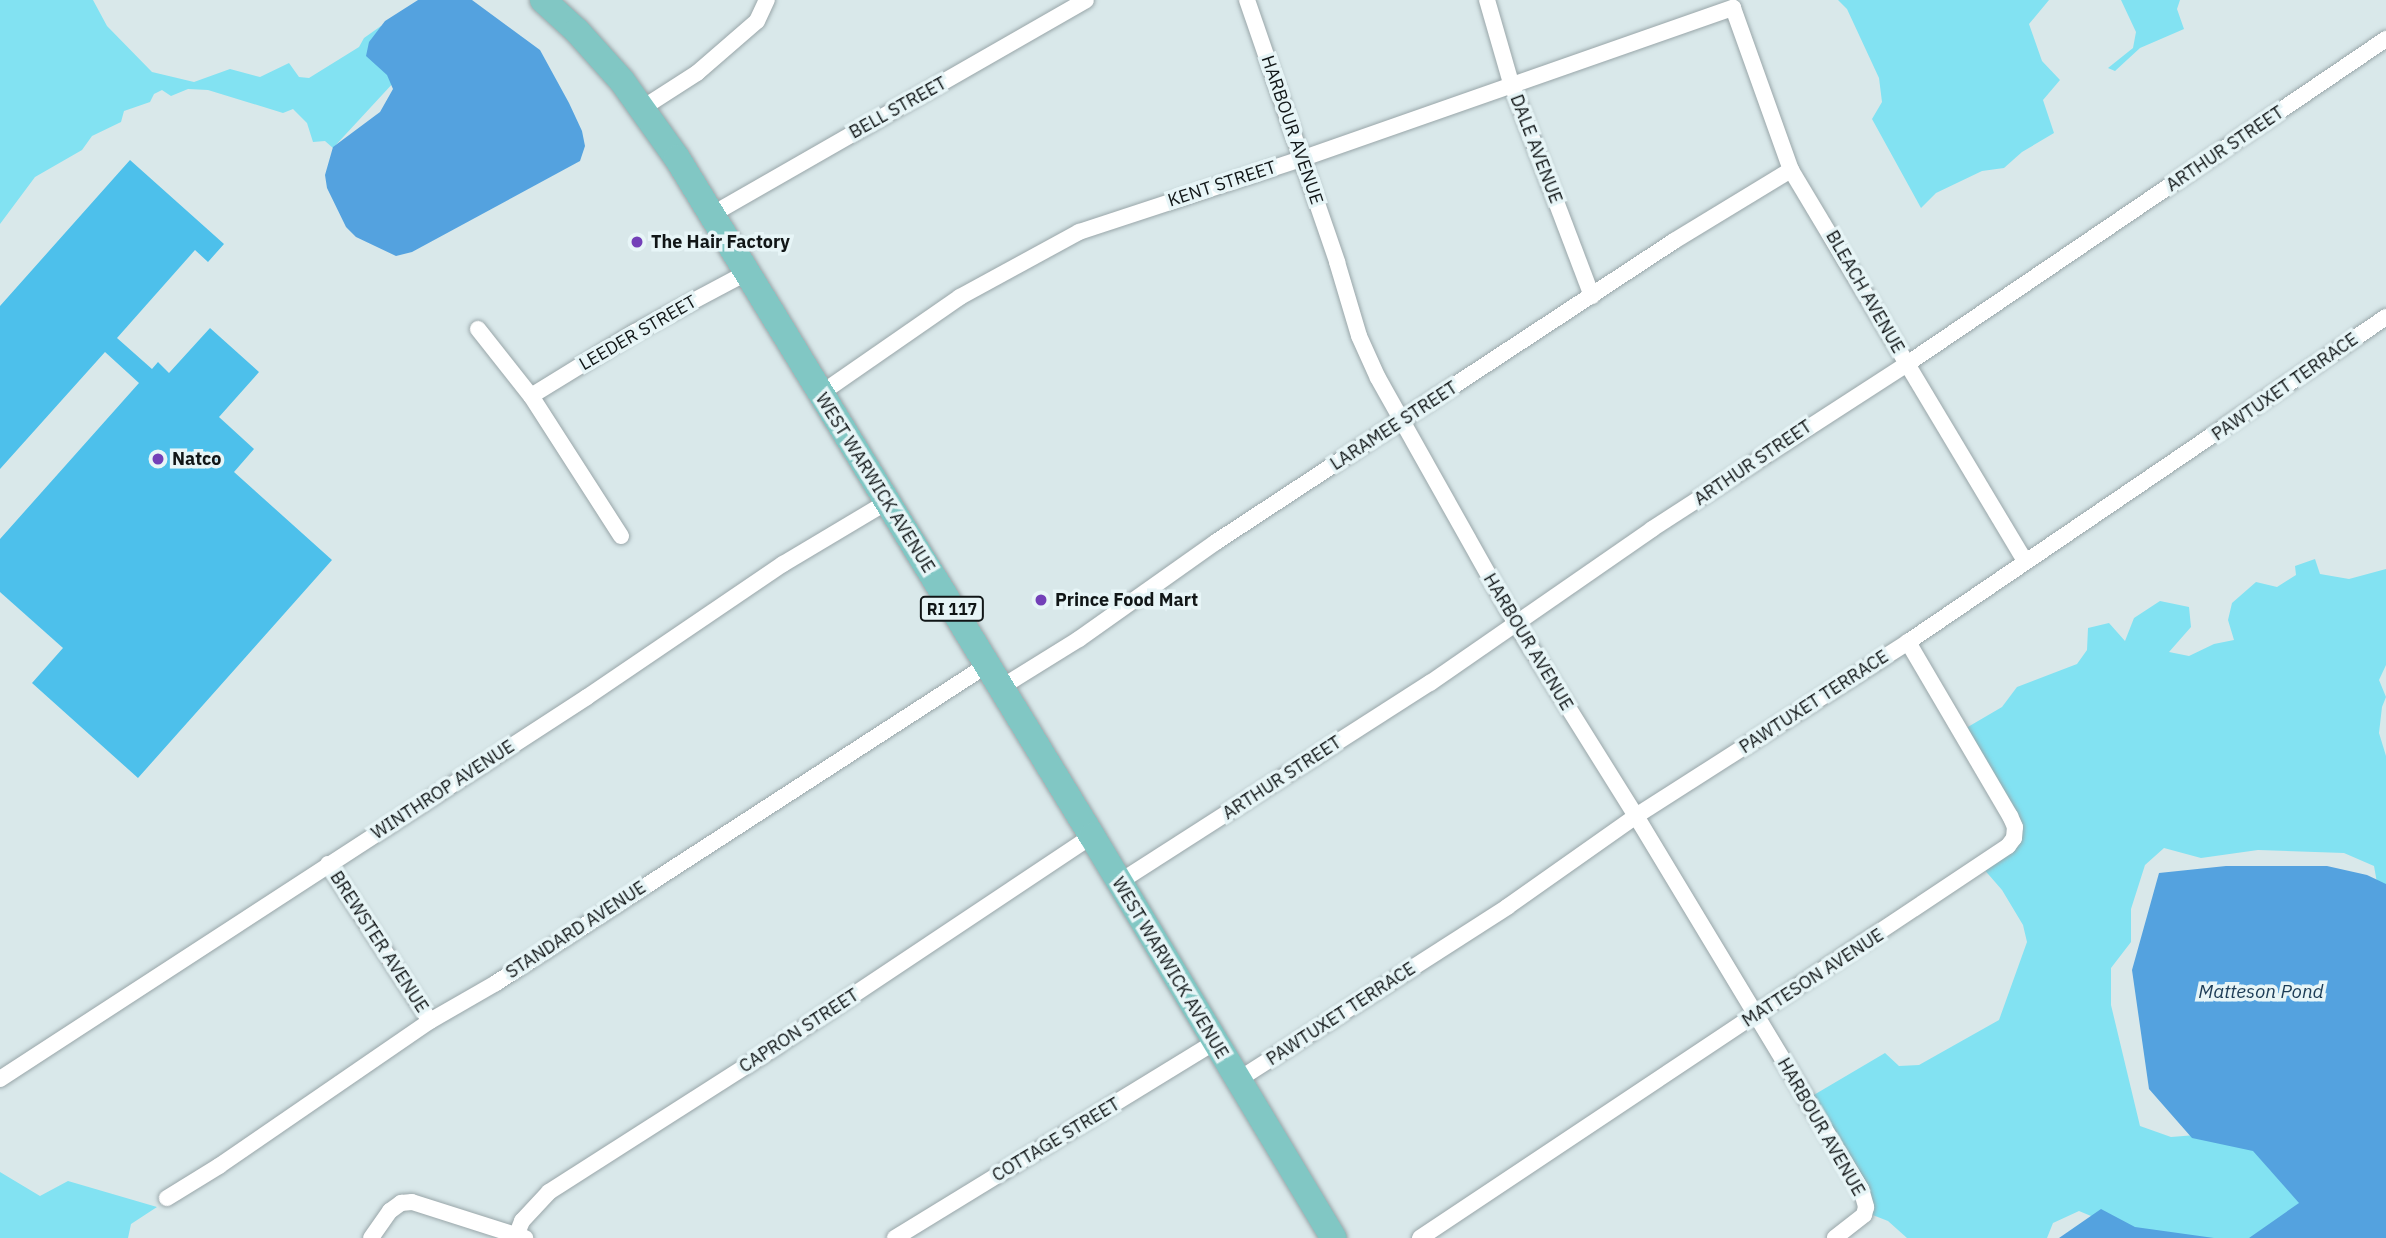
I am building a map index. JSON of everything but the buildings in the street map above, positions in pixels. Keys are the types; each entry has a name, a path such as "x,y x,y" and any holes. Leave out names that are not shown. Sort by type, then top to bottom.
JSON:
{"main road":[{"name":"WEST WARWICK AVENUE","path":"543,0 577,31 622,81 677,158 1092,836 1334,1238"}],"street":[{"path":"641,109 697,73 757,21 767,0"},
{"name":"BELL STREET","path":"711,215 1086,0"},
{"name":"HARBOUR AVENUE","path":"1247,0 1359,337 1401,423 1516,624 1636,816 1861,1189 1866,1207 1864,1215 1835,1238"},
{"name":"DALE AVENUE","path":"1487,0 1511,83 1592,296"},
{"name":"KENT STREET","path":"820,394 960,297 1079,232 1301,159 1511,83 1733,8"},
{"name":"BLEACH AVENUE","path":"1733,8 1791,170 2025,562"},
{"name":"ARTHUR STREET","path":"1118,883 1430,683 1652,529 1907,364 2386,39"},
{"name":"LARAMEE STREET","path":"994,676 1079,639 1216,542 1707,220 1791,170"},
{"name":"LEEDER STREET","path":"531,396 635,332 746,273"},
{"name":"PAWTUXET TERRACE","path":"1238,1080 1507,907 1636,816 1908,642 2386,317"},
{"path":"478,330 531,396 621,536"},
{"name":"WINTHROP AVENUE","path":"0,1079 587,697 783,564 887,502"},
{"name":"MATTESON AVENUE","path":"1420,1238 1976,870 2008,846 2014,838 2015,827 2010,816 1908,642"},
{"name":"STANDARD AVENUE","path":"167,1198 219,1166 430,1021 994,676"},
{"name":"CAPRON STREET","path":"521,1236 522,1220 549,1192 777,1046 1092,836"},
{"name":"BREWSTER AVENUE","path":"328,864 430,1021"},
{"name":"COTTAGE STREET","path":"895,1238 1216,1041"},
{"path":"372,1238 390,1212 401,1203 412,1202 521,1236"}],"shaded area":[{"path":"0,0 93,0 107,26 152,72 194,82 230,69 260,77 289,63 299,77 309,78 359,47 364,38 381,26 395,81 333,148 325,141 313,142 307,123 293,109 283,113 208,90 188,89 171,96 162,90 154,94 150,102 124,111 121,122 92,136 82,150 35,177 0,224"},
{"path":"1838,0 2049,0 2029,24 2042,61 2060,80 2043,100 2054,133 2022,152 2004,168 1982,171 1936,193 1921,208 1872,119 1882,102 1879,78 1847,9"},
{"path":"2121,0 2180,0 2177,9 2184,29 2140,48 2115,71 2108,68 2133,48 2136,32"},
{"path":"2315,559 2320,574 2349,579 2386,569 2386,665 2379,680 2386,697 2379,733 2386,756 2386,898 2379,894 2374,866 2344,853 2258,850 2201,858 2164,848 2145,865 2131,909 2131,942 2111,968 2111,1005 2140,1126 2171,1137 2221,1133 2253,1148 2270,1170 2293,1183 2343,1184 2301,1238 2178,1238 2120,1228 2079,1211 2053,1223 2047,1238 1907,1238 1888,1221 1865,1212 1807,1099 1885,1053 1899,1066 1919,1065 1999,1020 2027,942 2023,925 2002,890 1982,867 2012,832 1961,731 2002,707 2017,687 2077,664 2087,650 2088,628 2109,623 2125,641 2134,618 2160,601 2189,607 2191,627 2169,652 2189,656 2214,644 2234,640 2228,620 2232,603 2256,582 2277,587 2296,575 2295,566"},
{"path":"0,1172 40,1196 68,1181 157,1207 131,1224 128,1238 0,1238"}],"water":[{"path":"418,0 472,0 540,50 569,103 582,131 585,146 580,161 412,252 396,256 356,237 346,227 327,188 325,175 333,147 380,112 393,89 387,75 366,56 369,42 385,21"},
{"name":"Matteson Pond","path":"2226,866 2327,866 2367,875 2386,884 2386,1238 2249,1238 2299,1203 2253,1151 2192,1138 2149,1089 2132,970 2159,873"},
{"path":"2101,1209 2135,1227 2214,1238 2059,1238"}],"place":[{"name":"The Hair Factory","path":"637,242"},
{"name":"Natco","path":"158,459"},
{"name":"Prince Food Mart","path":"1041,600"}]}
